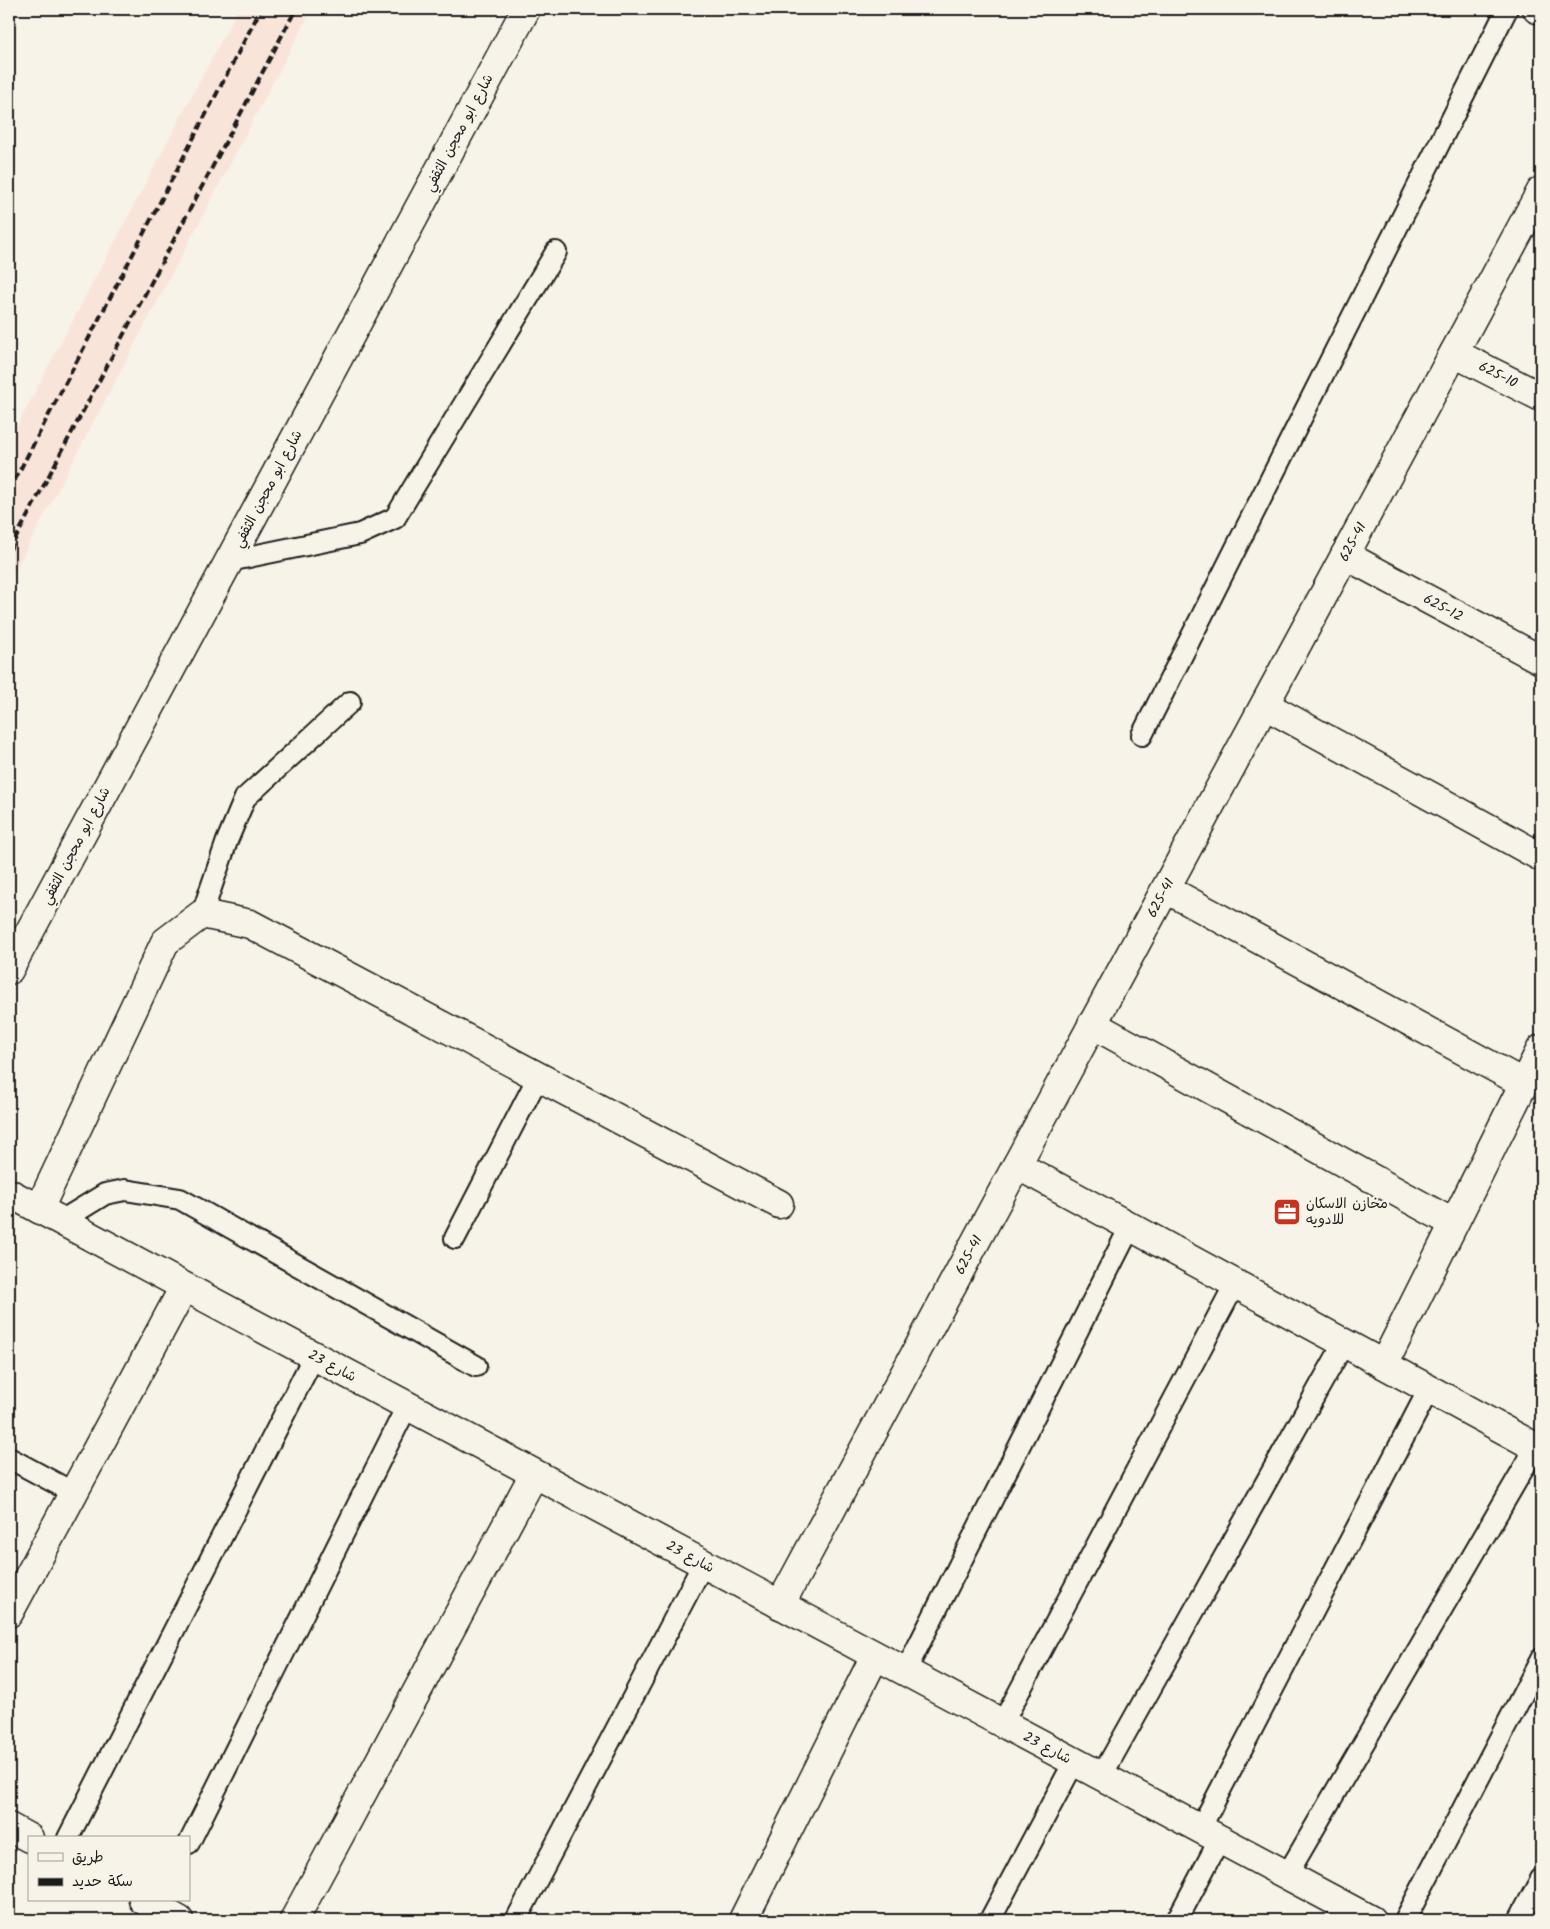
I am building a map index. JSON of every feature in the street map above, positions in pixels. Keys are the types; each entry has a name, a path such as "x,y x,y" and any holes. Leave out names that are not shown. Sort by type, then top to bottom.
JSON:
{"street":[{"name":"شارع ابو محجن الثقفي","path":"9,970 526,9"},
{"path":"1537,9 1541,10"},
{"name":"625-41","path":"780,1605 1454,353 1537,207"},
{"name":"625-10","path":"1454,353 1541,397"},
{"name":"625-12","path":"1346,555 1541,660"},
{"path":"1265,705 1541,857"},
{"path":"1166,889 1523,1083"},
{"path":"50,1215 166,942 202,914 250,924 779,1204"},
{"path":"1092,1024 1453,1223"},
{"path":"1384,1364 1541,1049"},
{"path":"1017,1165 1538,1448"},
{"name":"شارع 23","path":"9,1193 1287,1875 1356,1917"},
{"path":"11,1604 74,1493 184,1287"},
{"path":"294,1920 534,1474"},
{"path":"743,1920 876,1656"},
{"path":"9,1827 28,1837"}],"lane":[{"path":"1142,735 1507,9"},
{"path":"229,562 360,534 395,518 556,252"},
{"path":"202,914 227,841 245,798 350,702"},
{"path":"456,1238 538,1077"},
{"path":"50,1215 105,1194 124,1190 180,1199 476,1366"},
{"path":"905,1672 1130,1227"},
{"path":"1002,1724 1235,1284"},
{"path":"1101,1776 1344,1343"},
{"path":"69,1836 314,1356"},
{"path":"1177,1920 1210,1834 1429,1389"},
{"path":"190,1841 407,1406"},
{"path":"1287,1875 1538,1448"},
{"path":"9,1458 74,1493"},
{"path":"516,1920 703,1564"},
{"path":"1404,1920 1541,1659"},
{"path":"990,1920 1074,1762"},
{"path":"1519,1920 1541,1879"}],"shaded area":[{"path":"238,9 312,9 9,582 9,441"}],"railway":[{"path":"9,491 261,9"},
{"path":"9,551 296,9"}],"place":[{"name":"مخازن الاسكان للادويه","path":"1287,1212"}]}
